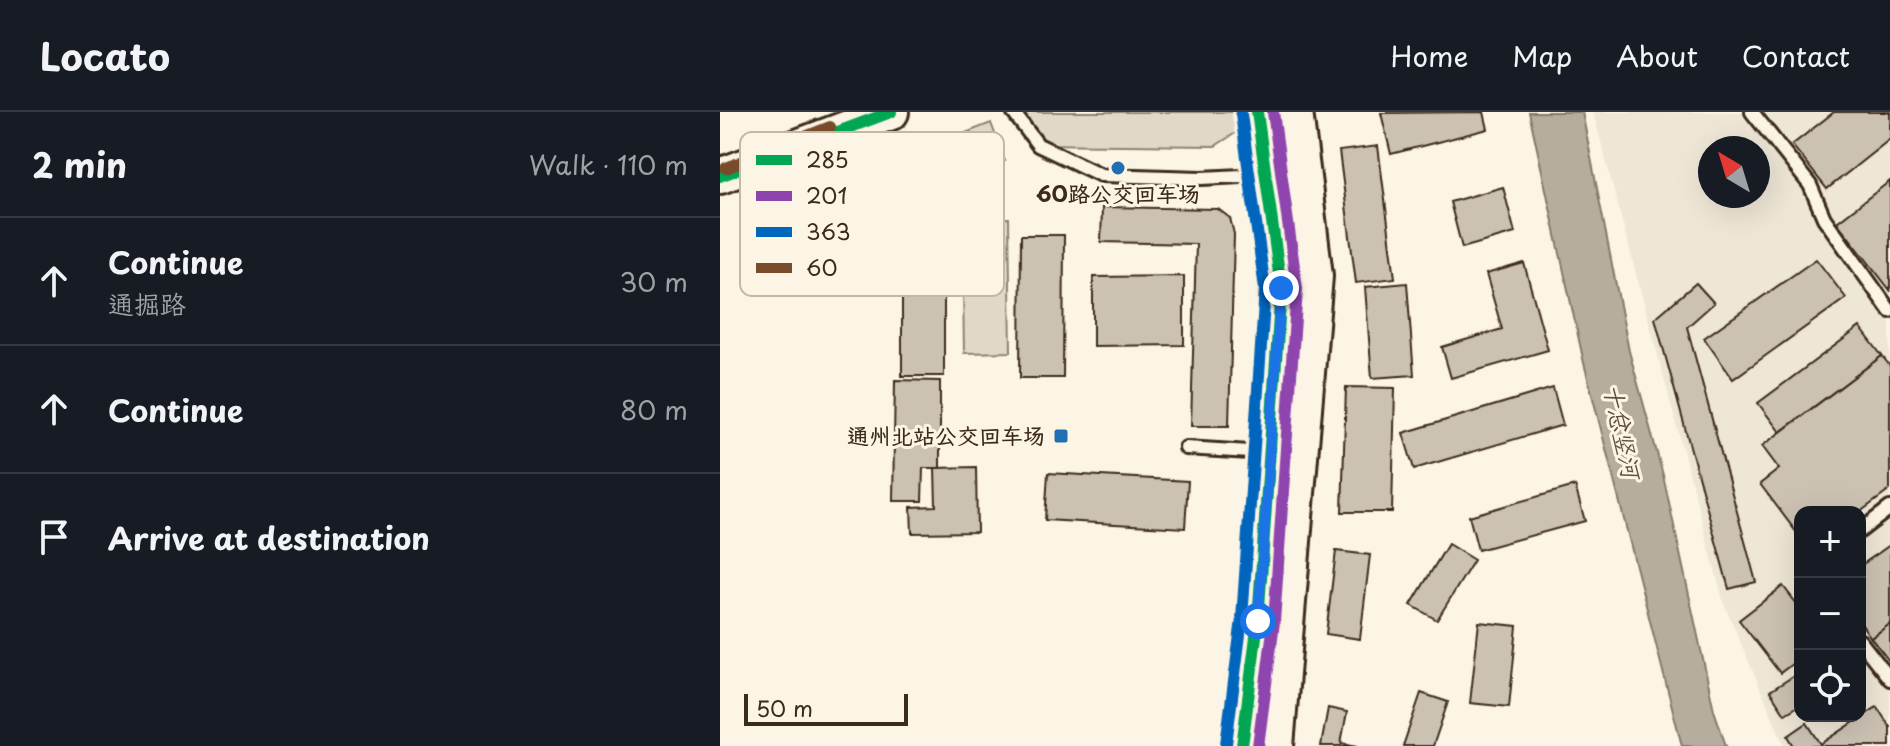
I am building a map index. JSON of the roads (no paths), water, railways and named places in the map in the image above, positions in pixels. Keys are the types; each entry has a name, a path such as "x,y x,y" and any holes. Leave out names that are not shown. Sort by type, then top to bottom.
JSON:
{"main road":[{"path":"773,132 824,112"},
{"path":"838,132 891,112"},
{"path":"1242,746 1258,621 1281,288 1257,112"},
{"path":"1276,746 1315,276 1295,112"},
{"path":"720,153 740,145"},
{"path":"720,176 740,169"}],"lane":[{"path":"1013,112 1038,145 1101,175 1202,178 1304,173"},
{"path":"1752,112 1810,185 1824,218 1890,311"},
{"path":"1186,448 1270,454"},
{"path":"1866,526 1890,508"},
{"path":"1866,649 1890,679"}],"water":[{"name":"十总竖河","path":"1529,112 1582,112 1629,351 1663,475 1714,710 1726,746 1682,746 1584,363"}],"place":[{"name":"60路公交回车场","path":"1118,168"},
{"name":"通州北站公交回车场","path":"1061,436"}]}
